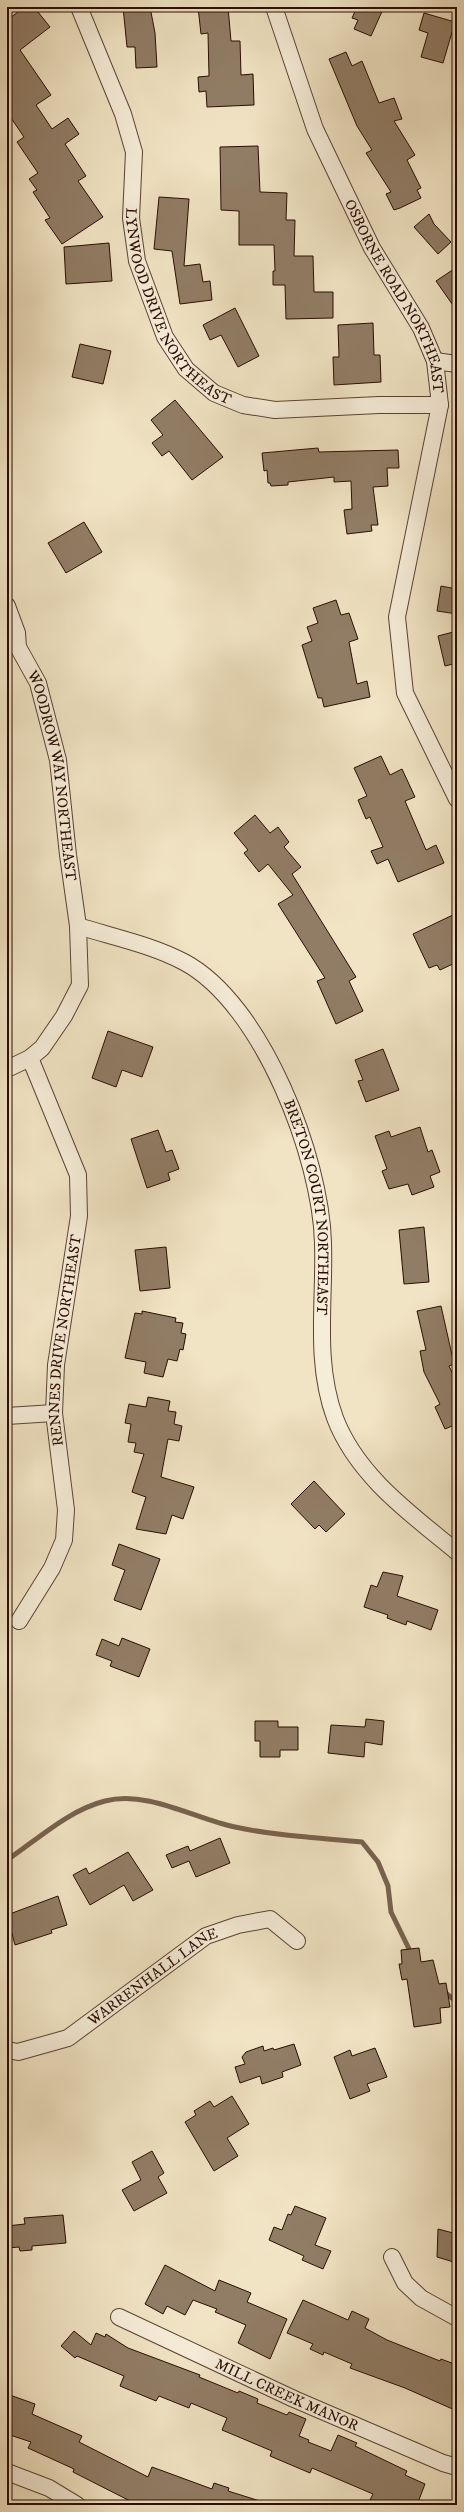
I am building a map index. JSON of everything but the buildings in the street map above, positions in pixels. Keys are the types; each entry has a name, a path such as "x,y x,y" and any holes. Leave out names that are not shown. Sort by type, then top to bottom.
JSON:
{"street":[{"name":"LYNWOOD DRIVE NORTHEAST","path":"80,7 122,114 134,152 131,218 136,261 165,337 186,369 214,393 242,405 275,410 379,405 440,405"},
{"name":"OSBORNE ROAD NORTHEAST","path":"274,7 315,130 372,248 421,328 435,361 440,405 397,617 405,693 457,799"},
{"path":"435,361 457,364"},
{"name":"WOODROW WAY NORTHEAST","path":"7,606 17,633 13,650 38,683 58,760 68,855 78,926 80,985 64,1016 42,1048 30,1058 7,1069"},
{"name":"BRETON COURT NORTHEAST","path":"78,926 156,950 186,963 220,988 244,1016 274,1071 300,1129 316,1185 323,1222 324,1244 320,1346 326,1383 335,1418 356,1458 378,1483 457,1552"},
{"name":"RENNES DRIVE NORTHEAST","path":"19,1621 52,1568 64,1540 66,1510 54,1413 56,1365 79,1216 78,1175 30,1058"},
{"path":"7,1416 54,1413"},
{"name":"WARRENHALL LANE","path":"7,2050 18,2052 68,2038 206,1936 238,1925 270,1919 297,1941"},
{"path":"392,2258 405,2283 421,2298 457,2318"},
{"name":"MILL CREEK MANOR","path":"119,2317 294,2399 443,2463 457,2467"},
{"path":"7,2472 49,2488 77,2505"}],"waterway":[{"path":"7,1860 54,1826 79,1811 105,1801 121,1799 138,1799 154,1802 220,1823 267,1833 362,1842 378,1862 388,1886 391,1912 412,1955"},
{"path":"443,1991 457,2002"}]}
